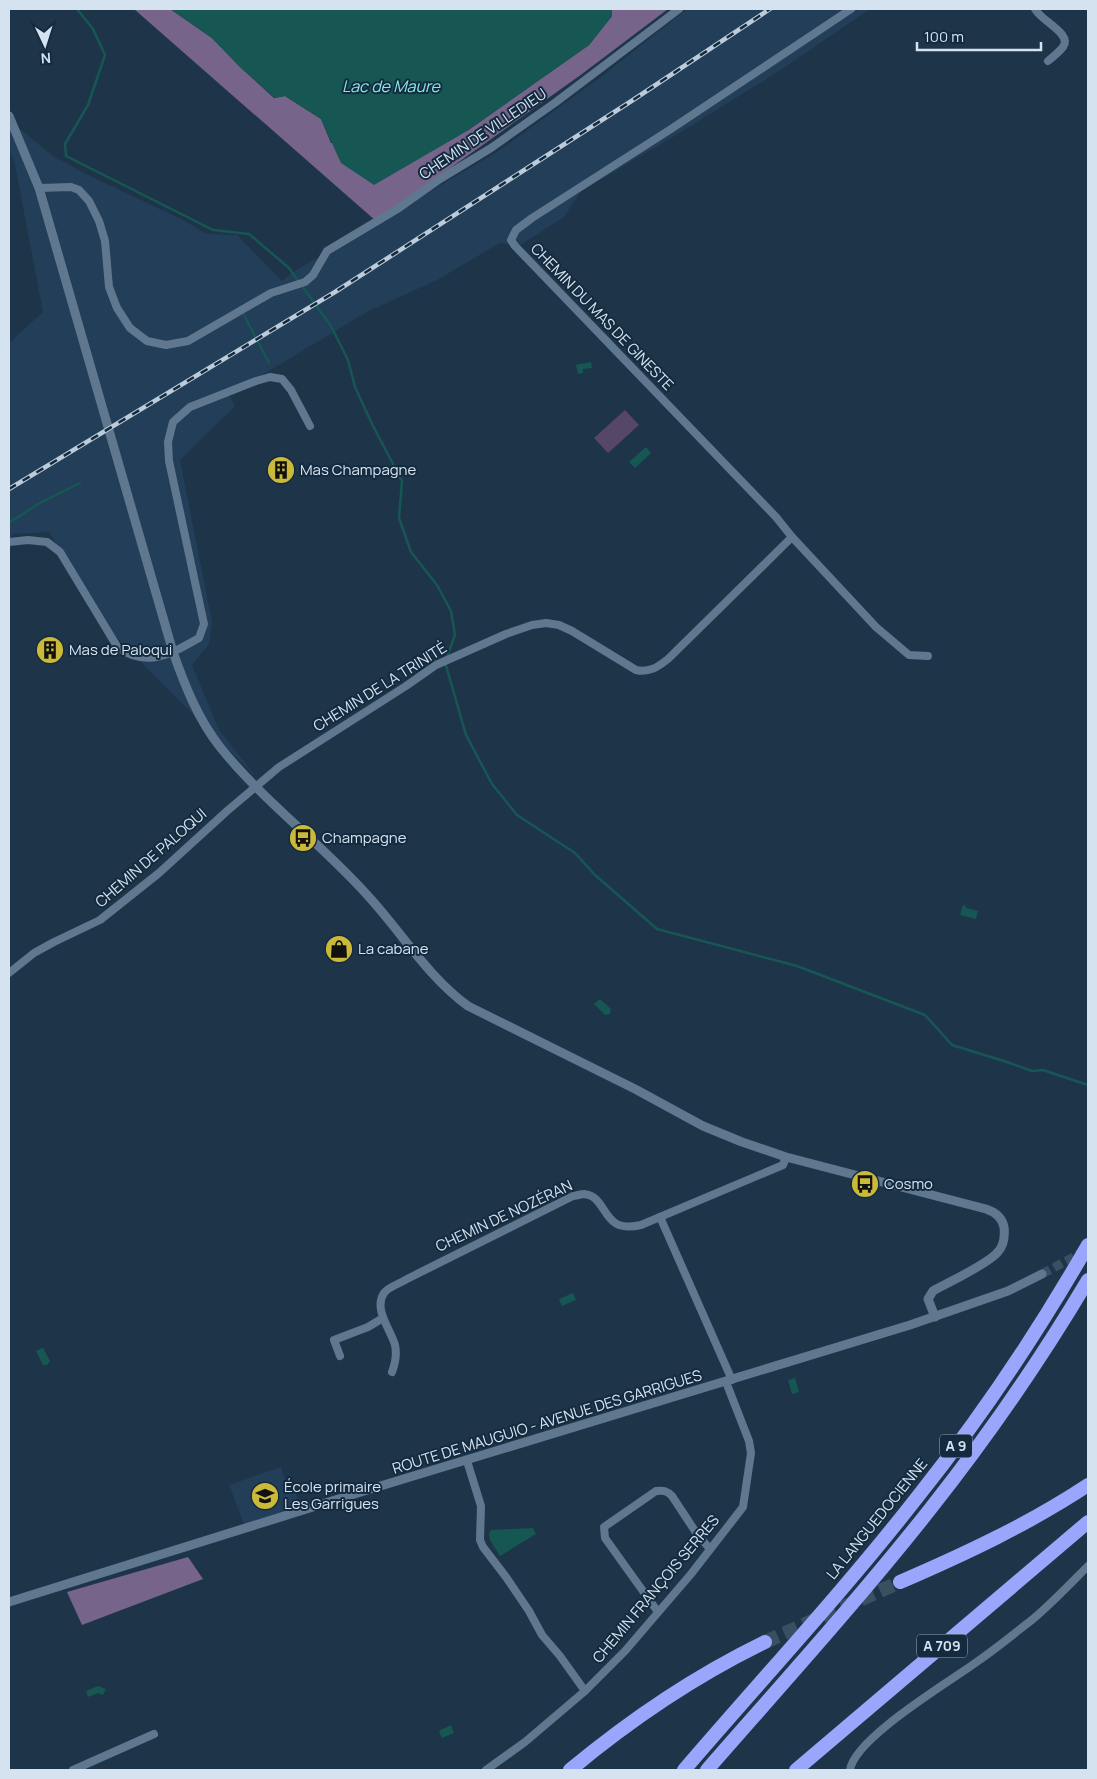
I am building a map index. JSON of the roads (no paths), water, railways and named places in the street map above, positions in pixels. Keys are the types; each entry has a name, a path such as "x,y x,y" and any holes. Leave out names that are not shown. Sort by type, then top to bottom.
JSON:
{"highway":[{"name":"LA LANGUEDOCIENNE","path":"684,1770 840,1590 919,1495 995,1393 1046,1315 1088,1245"},
{"name":"A 9","path":"707,1770 876,1575 932,1507 1010,1402 1088,1280"},
{"path":"900,1582 997,1538 1054,1507 1088,1485"},
{"name":"A 709","path":"796,1770 1088,1522"},
{"path":"570,1770 621,1730 672,1695 765,1642"}],"street":[{"name":"CHEMIN DE VILLEDIEU","path":"40,188 71,187 79,190 89,201 99,221 105,241 109,288 117,308 130,328 147,341 166,345 188,341 271,294 302,284 313,275 327,251 399,208 440,179 491,148 556,102 679,9"},
{"name":"CHEMIN DU MAS DE GINESTE","path":"792,537 776,517 515,246 512,240 516,230 532,218 671,129 851,9"},
{"path":"1035,9 1043,19 1064,35 1066,41 1064,46 1048,61"},
{"path":"9,116 40,188 173,652 185,688 219,746 255,786 338,864 370,897 446,988 468,1006 635,1088 704,1126 742,1142 786,1157 986,1209 998,1215 1004,1230 1001,1248 990,1259 933,1291 928,1299 935,1317"},
{"path":"9,542 28,540 47,542 60,552 118,648 130,656 147,659 173,652 199,638 204,624 169,461 168,442 174,422 190,407 226,391 270,377 282,379 291,390 310,426"},
{"path":"792,537 876,627 910,655 928,656"},
{"name":"CHEMIN DE LA TRINITÉ","path":"255,786 279,767 436,665 506,634 532,626 546,623 559,625 636,670 643,672 650,670 668,659 792,537"},
{"name":"CHEMIN DE PALOQUI","path":"9,973 34,953 100,920 159,873 255,786"},
{"name":"CHEMIN DE NOZÉRAN","path":"392,1372 395,1365 395,1346 383,1318 380,1302 384,1292 572,1196 584,1194 592,1197 600,1205 608,1218 616,1224 630,1228 783,1165 786,1157"},
{"name":"CHEMIN FRANÇOIS SERRES","path":"486,1770 525,1742 585,1691 625,1650 658,1612 743,1507 751,1453 749,1441 729,1381 660,1217"},
{"name":"ROUTE DE MAUGUIO - AVENUE DES GARRIGUES","path":"9,1602 910,1325 1008,1290 1042,1274"},
{"path":"340,1356 334,1340 368,1327 383,1318"},
{"path":"467,1461 480,1506 480,1540 483,1547 529,1611 542,1635 585,1691"},
{"path":"658,1612 605,1538 604,1527 656,1491 667,1491 697,1534 710,1549"},
{"path":"850,1770 850,1764 861,1748 887,1726 1034,1618 1088,1566"},
{"path":"73,1770 154,1734"}],"water":[{"name":"Lac de Maure","path":"171,9 612,9 612,16 589,45 467,131 374,185 341,163 321,119 285,96 275,98 240,67 212,38"},
{"path":"591,362 592,368 583,369 583,373 578,374 576,365"},
{"path":"646,447 651,453 635,468 629,462"},
{"path":"963,905 966,908 978,911 976,919 960,915"},
{"path":"600,999 611,1009 610,1014 605,1015 594,1004"},
{"path":"573,1293 576,1300 562,1306 559,1299"},
{"path":"43,1348 50,1361 47,1365 43,1365 36,1351"},
{"path":"795,1378 799,1392 792,1394 788,1380"},
{"path":"533,1528 536,1534 500,1556 490,1540 489,1533 491,1530"},
{"path":"98,1686 106,1689 103,1695 98,1693 88,1697 86,1691"},
{"path":"451,1725 454,1733 442,1738 439,1731"}],"waterway":[{"path":"77,9 93,29 105,55 88,105 65,144 66,156 213,230 249,234 289,268 298,281"},
{"path":"302,286 331,326 348,360 355,387 402,481 399,518 411,552 437,585 451,611 455,635 445,662 466,735 492,784 517,815 575,853 595,875 657,929 797,966 925,1015 952,1045 1032,1071 1043,1070 1088,1085"},
{"path":"244,315 269,363"},
{"path":"9,523 38,504 80,483"}],"tunnel":[{"path":"1042,1274 1081,1253"},
{"path":"765,1642 900,1582"}],"railway":[{"path":"9,489 335,292 633,100 770,9"}],"place":[{"name":"Mas Champagne","path":"281,470"},
{"name":"Mas de Paloqui","path":"50,650"},
{"name":"Champagne","path":"303,838"},
{"name":"La cabane","path":"339,949"},
{"name":"Cosmo","path":"865,1184"},
{"name":"École primaire Les Garrigues","path":"265,1496"}]}
